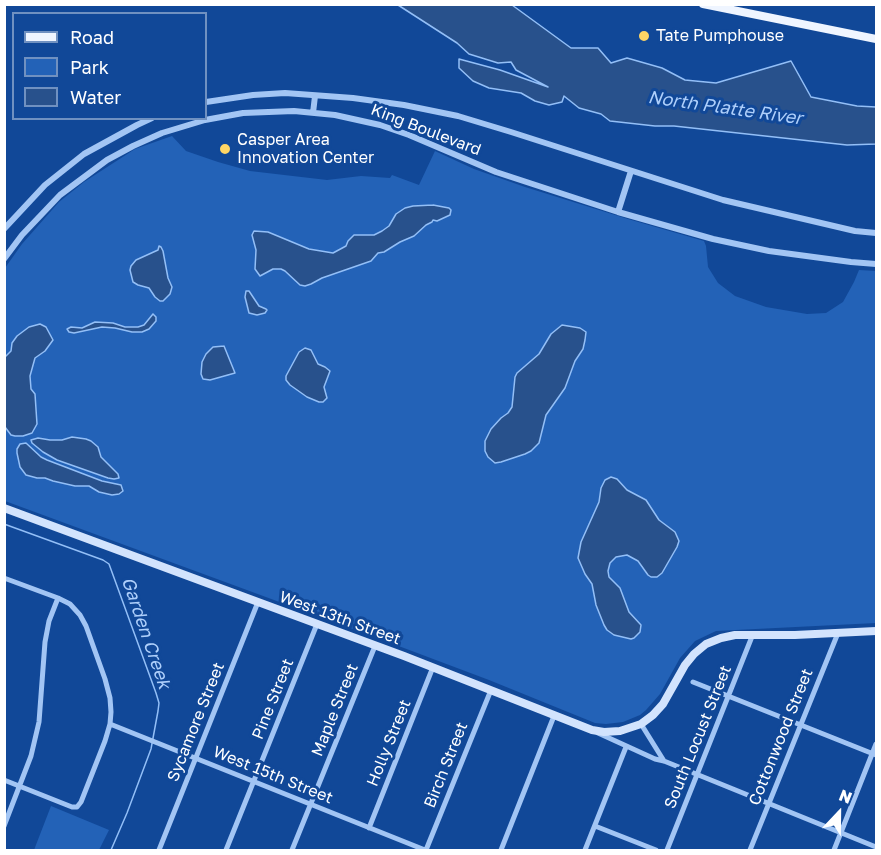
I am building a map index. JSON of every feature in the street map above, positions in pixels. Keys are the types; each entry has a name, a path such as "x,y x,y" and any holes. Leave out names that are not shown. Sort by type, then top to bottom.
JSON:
{"main road":[{"path":"703,4 876,39"},
{"name":"West 13th Street","path":"4,508 317,624 592,730"},
{"path":"592,730 620,731 641,724 663,704 685,665 694,654 706,644 721,638 753,634 876,631"}],"street":[{"name":"King Boulevard","path":"207,102 285,93 404,105 458,116 723,200 855,231 876,233"},
{"path":"313,113 315,96"},
{"name":"King Boulevard","path":"207,120 267,111 335,115 380,125 496,172 618,212 713,239 769,251 876,264"},
{"path":"4,229 45,185 84,154 148,120"},
{"name":"King Boulevard","path":"4,260 22,235 60,195 107,160 133,146 184,125 206,120"},
{"path":"618,212 631,171"},
{"path":"4,578 58,598 75,609 83,619 109,691 110,724 81,802 77,807 4,780"},
{"path":"4,826 31,756 39,722 45,642 58,598"},
{"name":"Sycamore Street","path":"159,850 258,602"},
{"name":"Pine Street","path":"226,850 317,624"},
{"name":"Cottonwood Street","path":"750,850 838,633"},
{"name":"South Locust Street","path":"667,850 753,634"},
{"name":"Maple Street","path":"292,850 375,646"},
{"name":"Holly Street","path":"369,828 433,668"},
{"path":"693,682 874,754"},
{"name":"Birch Street","path":"426,850 491,690"},
{"path":"501,850 554,716"},
{"name":"West 15th Street","path":"110,724 426,850"},
{"path":"641,724 664,761"},
{"name":"West 13th Street","path":"592,730 655,759 876,847"},
{"path":"834,850 874,754 876,744"},
{"path":"585,850 626,747"},
{"path":"595,826 656,850"}],"green space":[{"path":"172,136 186,151 218,162 250,171 327,180 361,176 390,178 392,175 419,185 435,151 474,169 525,187 704,241 708,267 718,283 735,296 766,307 807,314 826,313 843,302 859,270 876,271 876,623 716,631 695,641 680,658 660,694 640,715 623,722 595,723 489,680 5,501 5,268 22,244 59,202 84,182 135,149"},
{"path":"51,806 109,830 99,850 34,850"}],"water":[{"name":"North Platte River","path":"398,5 512,5 571,48 598,48 611,63 627,58 662,68 685,80 716,83 791,61 811,97 857,106 876,107 876,144 847,145 610,121 601,114 579,108 564,96 562,102 549,105 535,101 521,93 489,88 473,81 459,68 459,59 500,70 548,87 516,70 511,62 498,63 469,54 457,43"},
{"path":"433,205 449,208 450,215 437,221 433,220 414,236 378,253 371,261 311,284 300,285 281,269 273,269 260,276 255,269 256,250 252,235 254,231 268,232 309,249 333,253 346,246 354,235 374,235 382,231 389,226 396,214 405,208"},
{"path":"159,246 163,251 172,287 170,294 163,301 155,297 149,288 133,282 130,270 136,260 158,250"},
{"path":"246,291 249,291 259,306 267,310 265,313 257,315 249,313 245,297"},
{"path":"153,314 156,321 149,329 142,332 102,327 74,333 67,329 82,328 95,322 138,327 144,325"},
{"path":"40,324 46,327 53,340 45,351 35,358 30,376 31,389 35,394 37,424 32,433 15,436 11,435 5,427 5,357 11,351 12,343 17,336 29,327"},
{"path":"562,325 580,328 586,332 585,340 565,388 546,415 539,443 525,454 495,463 485,451 485,441 491,429 512,407 515,377 539,354 551,334"},
{"path":"224,346 235,373 210,380 203,379 202,362 206,354 213,347"},
{"path":"305,348 311,350 318,364 330,371 324,387 327,398 323,402 307,397 286,380 299,352"},
{"path":"72,437 86,439 98,447 101,457 118,474 119,478 108,478 57,460 43,452 31,440 38,438 62,440"},
{"path":"26,443 47,460 102,481 121,485 123,491 112,495 99,492 89,486 75,486 26,475 20,467 17,449 20,444"},
{"path":"611,477 617,479 627,490 646,500 659,520 675,532 679,541 662,573 657,577 648,575 638,561 627,555 616,557 610,563 609,577 620,588 629,612 641,625 640,632 631,639 614,635 607,630 596,605 592,584 578,558 581,542 599,502 601,488 605,480"}],"waterway":[{"name":"Garden Creek","path":"4,524 109,564 156,693 159,703 151,749 111,850"}],"place":[{"name":"Tate Pumphouse","path":"644,36"},
{"name":"Casper Area Innovation Center","path":"225,149"}]}
